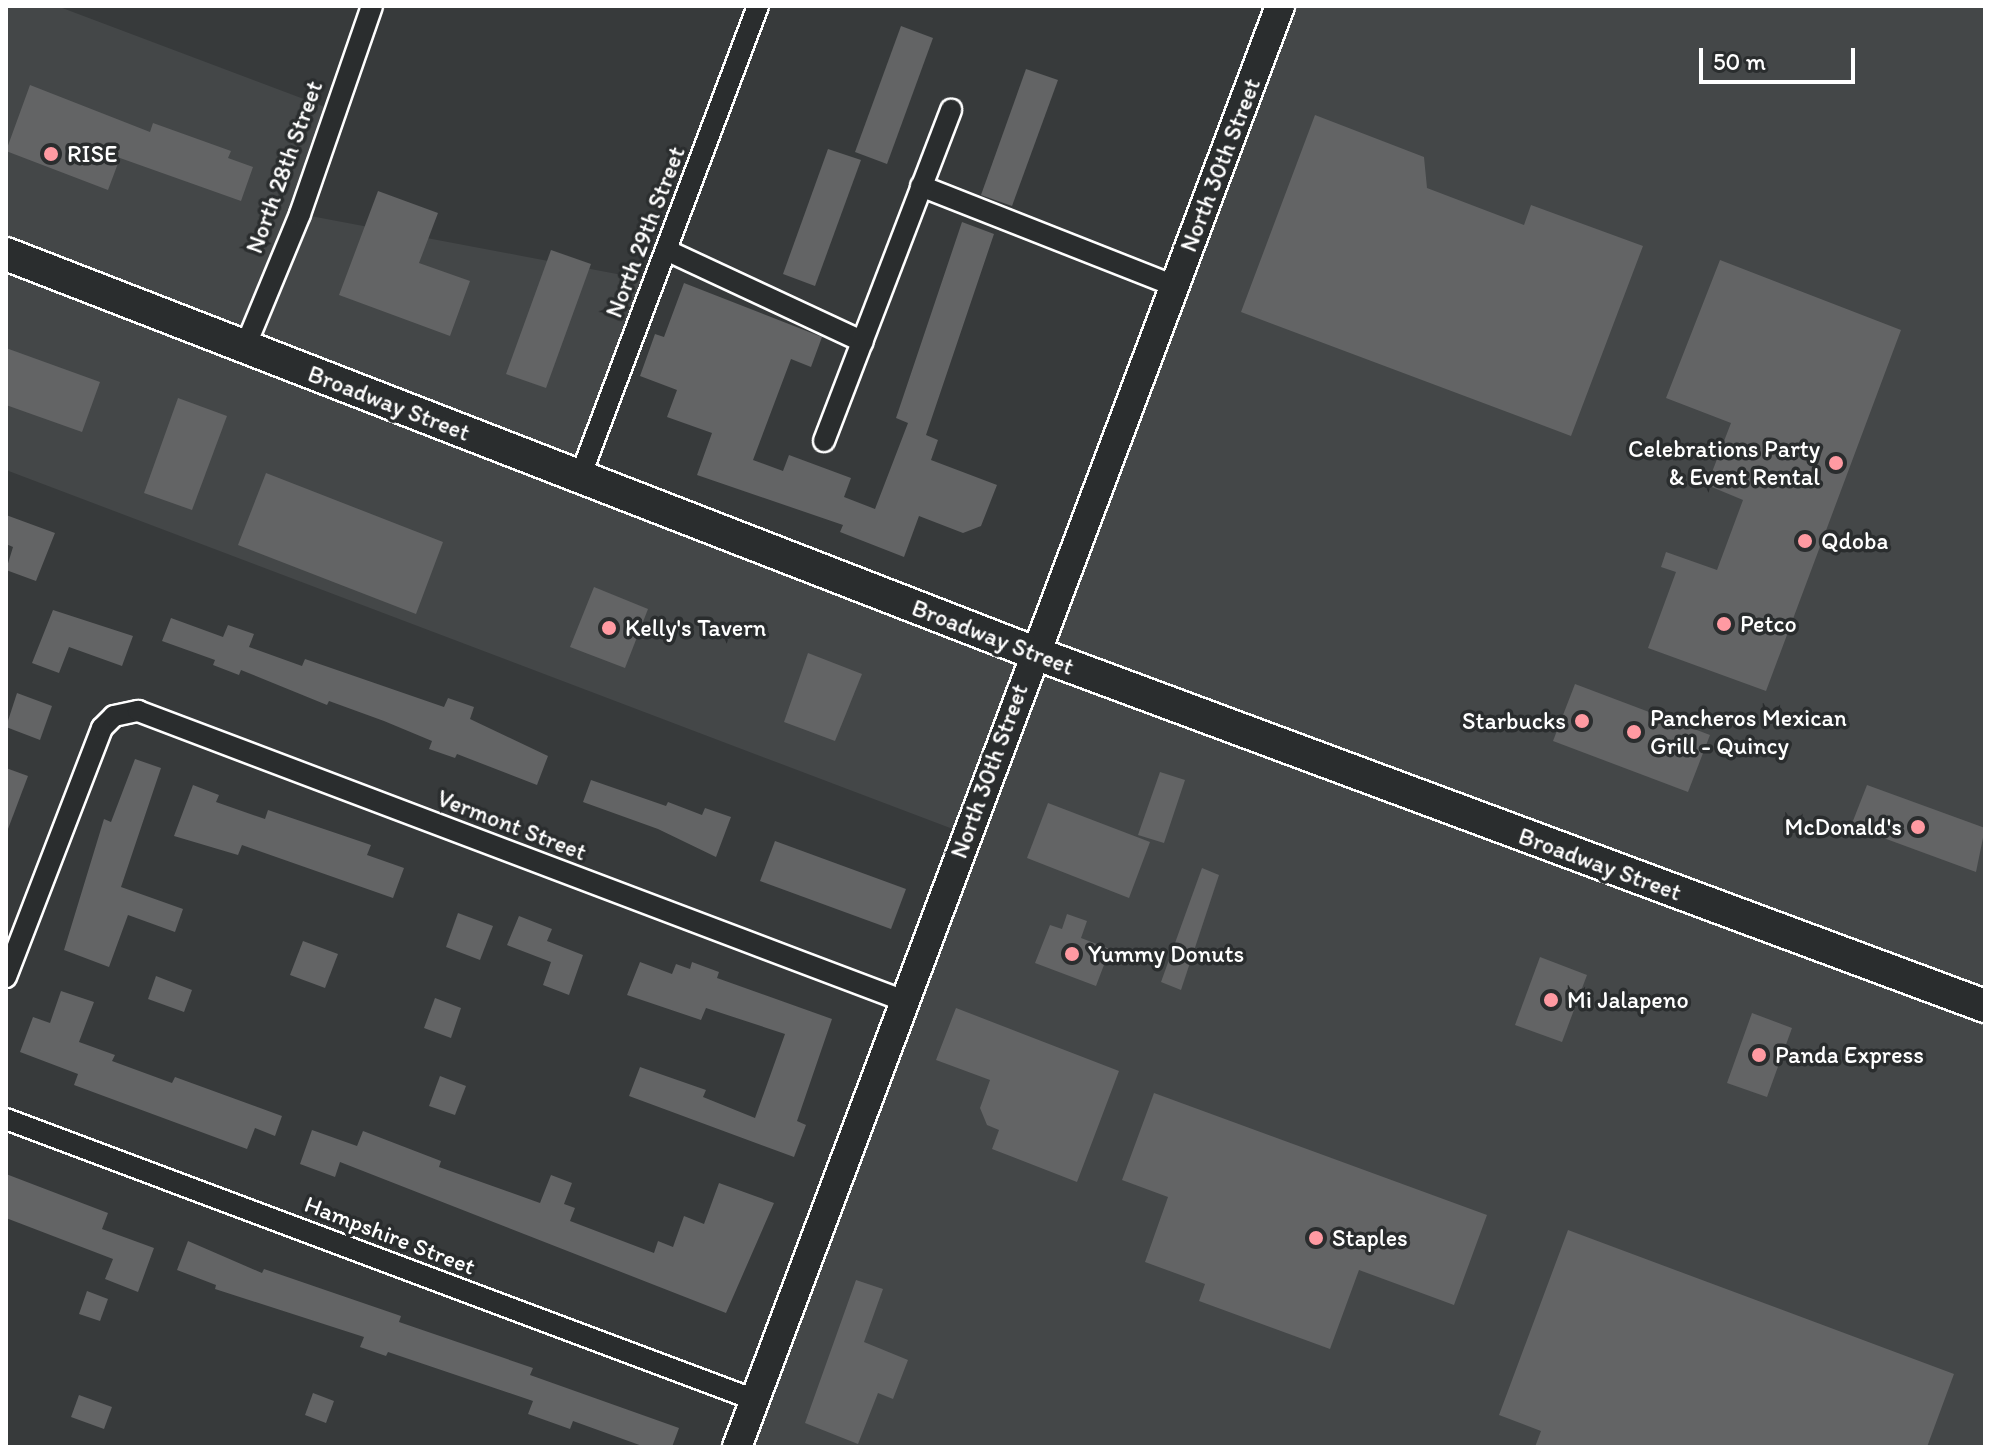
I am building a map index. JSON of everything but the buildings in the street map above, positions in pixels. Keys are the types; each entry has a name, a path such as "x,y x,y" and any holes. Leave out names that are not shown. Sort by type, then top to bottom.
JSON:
{"main road":[{"name":"Broadway Street","path":"6,254 1032,652 1985,1006"}],"street":[{"name":"North 28th Street","path":"245,347 300,214 372,6"},
{"name":"North 29th Street","path":"580,477 758,6"},
{"name":"North 30th Street","path":"737,1447 907,1002 1032,652 1280,6"},
{"path":"824,441 951,110"},
{"path":"921,186 1175,286"},
{"path":"666,250 863,342"},
{"name":"Vermont Street","path":"6,977 102,728 114,716 138,711 907,1002"},
{"name":"Hampshire Street","path":"6,1119 755,1400"}],"shaded area":[{"path":"6,6 57,6 333,110 300,214 654,281 580,477 1032,652 1280,6 1985,6 1985,1447 737,1447 966,834 6,470"}],"place":[{"name":"RISE","path":"51,154"},
{"name":"Celebrations Party & Event Rental","path":"1836,463"},
{"name":"Qdoba","path":"1805,541"},
{"name":"Petco","path":"1724,624"},
{"name":"Kelly's Tavern","path":"609,628"},
{"name":"Starbucks","path":"1582,721"},
{"name":"Pancheros Mexican Grill - Quincy","path":"1634,732"},
{"name":"McDonald's","path":"1918,827"},
{"name":"Yummy Donuts","path":"1072,954"},
{"name":"Mi Jalapeno","path":"1551,1000"},
{"name":"Panda Express","path":"1759,1055"},
{"name":"Staples","path":"1316,1238"}]}
